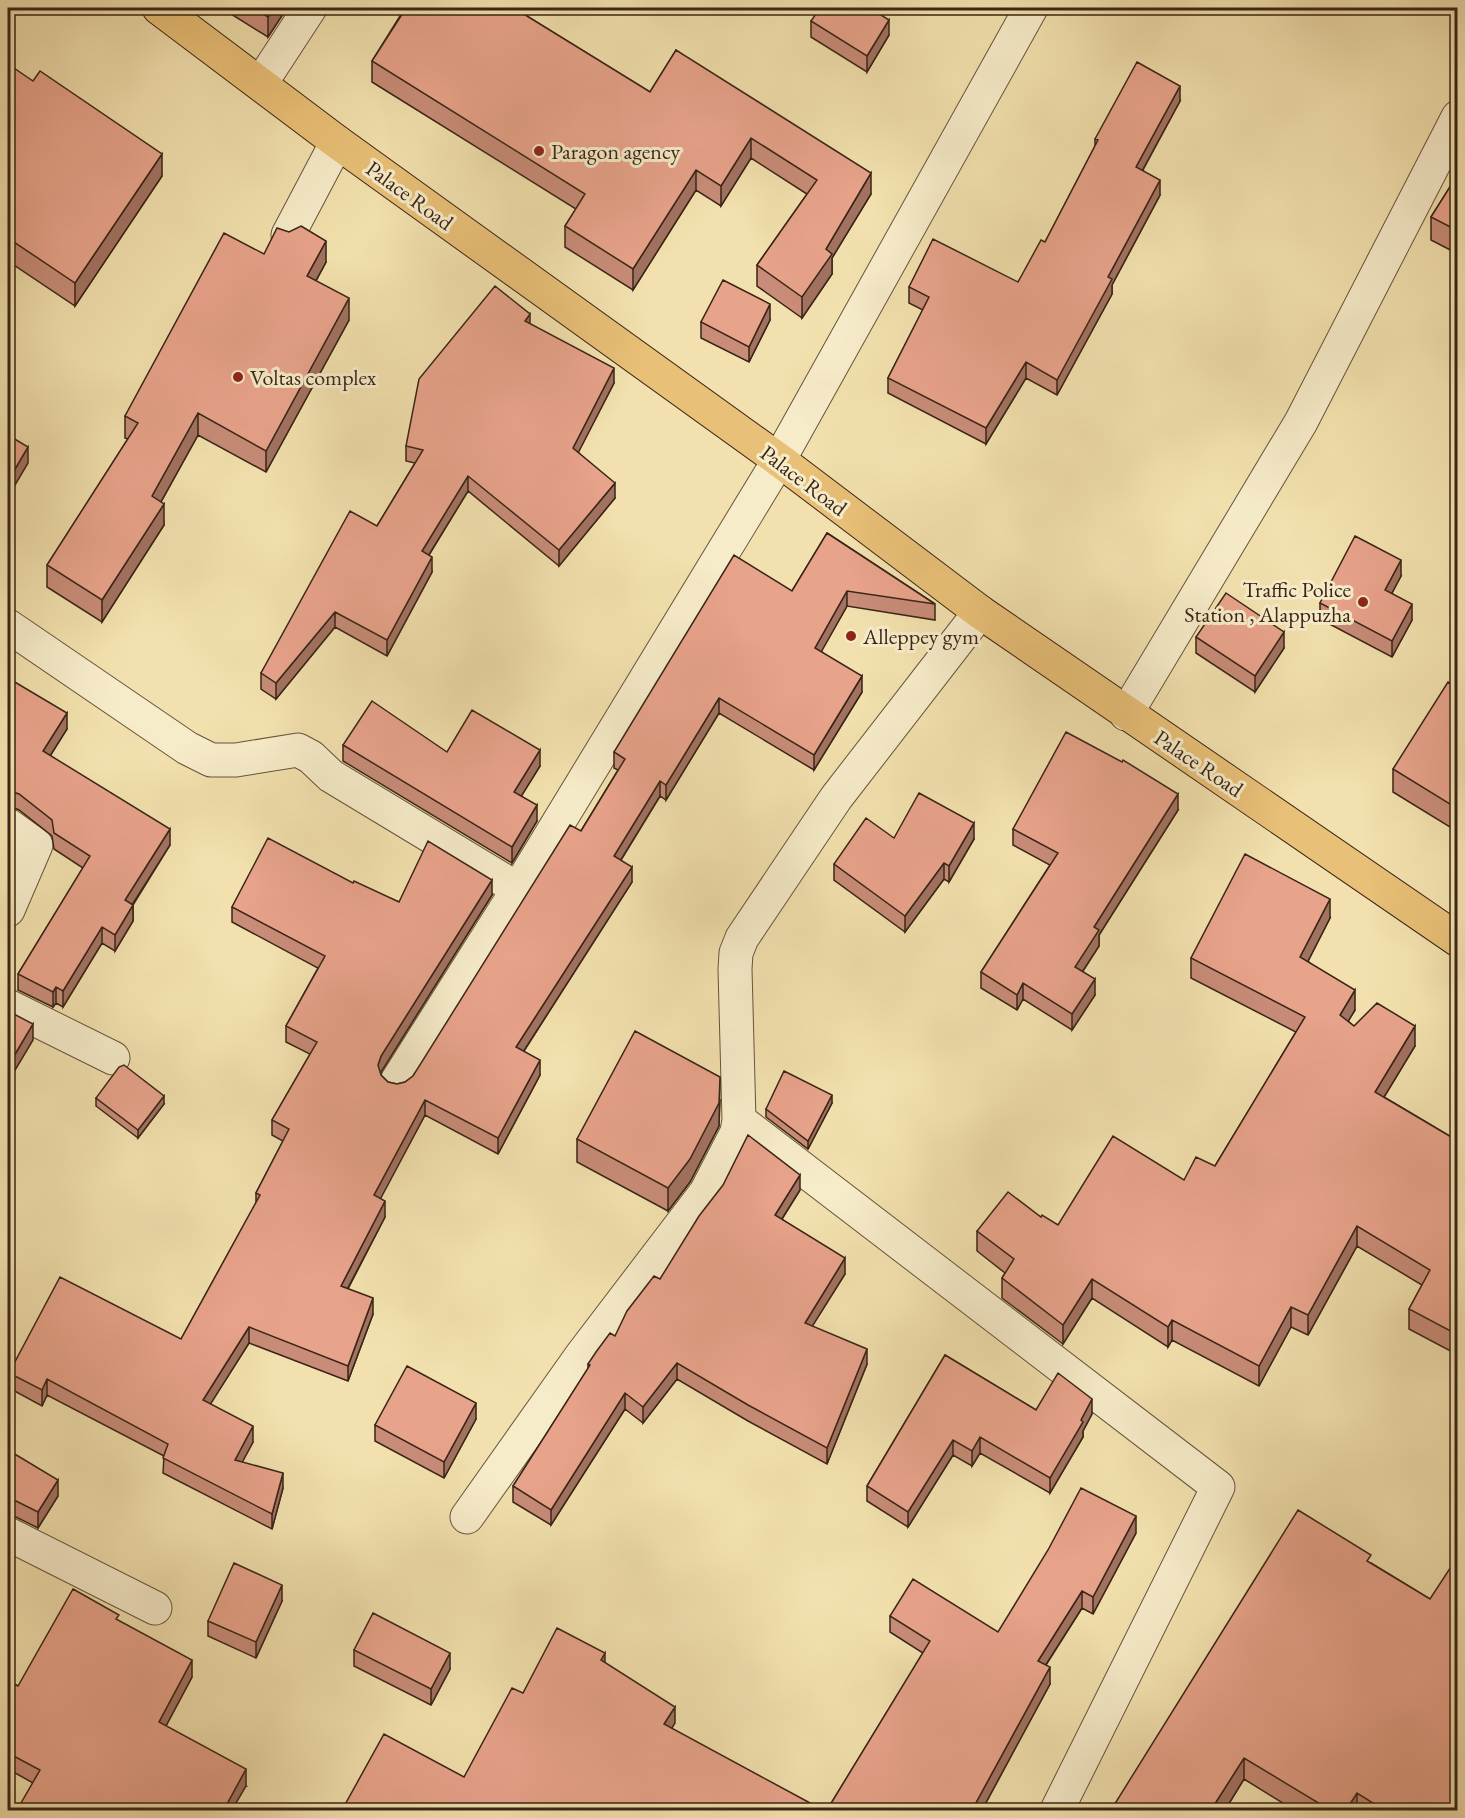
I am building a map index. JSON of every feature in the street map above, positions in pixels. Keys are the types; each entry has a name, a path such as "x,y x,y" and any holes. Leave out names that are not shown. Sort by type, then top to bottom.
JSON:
{"main road":[{"name":"Palace Road","path":"159,8 338,142 778,460 980,612 1458,940"}],"street":[{"path":"261,83 310,8"},
{"path":"397,1081 518,889 778,460 1031,8"},
{"path":"1126,714 1301,422 1458,117"},
{"path":"288,235 338,142"},
{"path":"467,1517 581,1356 706,1192 737,1132 739,1120 735,969 736,953 742,938 836,798 980,612"},
{"path":"8,626 195,752 211,760 236,760 298,750 311,757 331,776 518,889"},
{"path":"8,825 36,845 8,910"},
{"path":"8,1006 113,1058"},
{"path":"739,1120 1218,1487 1057,1810"},
{"path":"8,1534 155,1608"}],"building":[{"path":"254,8 274,8 268,17"},
{"path":"406,8 514,8 650,92 676,50 871,173 826,249 832,254 802,297 757,265 817,180 751,138 721,186 696,170 633,269 565,226 585,194 372,61"},
{"path":"820,8 870,8 889,20 867,56 811,21"},
{"path":"1137,62 1180,86 1136,167 1160,180 1108,277 1112,279 1057,380 1026,362 986,428 888,378 929,297 909,287 933,239 1018,282 1041,240 1045,242 1098,140 1095,139"},
{"path":"8,64 33,81 40,71 162,154 75,283 8,238"},
{"path":"1458,174 1458,231 1431,217"},
{"name":"Voltas complex","path":"301,226 326,241 307,276 349,298 266,451 198,413 152,496 164,504 102,600 47,565 138,423 125,416 224,233 264,254 277,228 289,232"},
{"path":"723,280 770,304 749,347 701,322"},
{"path":"495,286 530,314 525,321 614,368 573,448 615,483 559,550 468,476 422,551 432,557 387,640 335,612 276,683 261,673 350,511 377,526 423,450 406,446 419,379"},
{"path":"8,435 28,447 8,481"},
{"path":"827,533 935,604 847,591 815,648 862,676 814,755 719,698 666,785 660,781 614,856 632,867 516,1047 540,1060 498,1138 425,1100 374,1195 385,1201 341,1286 373,1298 348,1366 249,1327 203,1400 253,1426 235,1460 283,1473 272,1514 163,1458 168,1444 47,1379 42,1390 9,1373 60,1277 181,1339 260,1195 256,1193 289,1129 272,1120 317,1042 286,1026 325,956 232,907 268,838 353,883 354,881 399,902 428,841 492,880 381,1056 378,1065 381,1075 388,1082 397,1084 405,1082 413,1076 570,825 581,831 625,759 614,752 734,555 792,591"},
{"path":"1355,536 1401,560 1385,590 1412,604 1392,641 1320,603"},
{"path":"1226,593 1284,632 1255,676 1196,637"},
{"path":"8,678 67,713 43,751 170,829 125,900 133,905 115,935 102,927 63,991 56,987 53,992 18,974 90,856 54,833 52,820 19,794 8,791"},
{"path":"1448,682 1458,688 1458,809 1393,769"},
{"path":"372,701 447,752 472,710 540,750 514,792 537,805 512,847 343,745"},
{"path":"1066,732 1122,762 1123,760 1178,794 1094,927 1099,930 1075,967 1095,979 1072,1014 1023,983 1017,995 981,972 1058,853 1013,829"},
{"path":"919,793 974,823 949,866 944,863 905,916 834,864 866,818 894,838"},
{"path":"1245,854 1330,899 1300,957 1355,990 1340,1015 1354,1026 1377,1003 1415,1026 1375,1092 1458,1141 1458,1335 1409,1309 1430,1270 1357,1226 1308,1315 1291,1307 1259,1366 1172,1320 1168,1327 1092,1279 1063,1325 1002,1278 1014,1259 977,1231 1008,1192 1041,1217 1042,1215 1058,1225 1113,1136 1184,1180 1196,1157 1215,1166 1305,1017 1191,958"},
{"path":"8,1011 33,1024 8,1066"},
{"path":"635,1031 720,1077 719,1103 690,1159 668,1188 577,1139"},
{"path":"124,1065 164,1096 138,1130 96,1098 119,1067"},
{"path":"784,1071 832,1095 808,1141 766,1109"},
{"path":"748,1135 800,1175 775,1215 845,1258 805,1323 867,1349 827,1448 677,1363 643,1407 625,1393 551,1510 513,1486 596,1352 610,1333 615,1336 627,1311 654,1276 660,1279 699,1216 723,1185"},
{"path":"945,1355 1036,1410 1058,1373 1092,1399 1081,1420 1083,1422 1050,1478 980,1437 972,1451 953,1440 908,1512 867,1486"},
{"path":"407,1366 476,1403 444,1462 375,1425"},
{"path":"8,1450 58,1480 38,1512 16,1501 8,1500"},
{"path":"1081,1488 1136,1516 1093,1597 1082,1591 1038,1661 1050,1667 972,1810 827,1810 930,1641 890,1616 913,1579 998,1632 1048,1550"},
{"path":"1298,1510 1371,1555 1367,1561 1430,1599 1458,1556 1458,1810 1384,1810 1357,1793 1346,1810 1330,1810 1244,1758 1211,1810 1111,1810"},
{"path":"234,1563 282,1585 256,1642 208,1621"},
{"path":"73,1589 119,1615 116,1619 192,1660 159,1722 246,1769 227,1804 238,1810 17,1810 40,1770 8,1753 8,1681 18,1686"},
{"path":"373,1613 450,1653 431,1689 354,1650"},
{"path":"557,1628 605,1653 601,1660 675,1707 664,1724 823,1810 342,1810 384,1734 464,1777 512,1688 523,1693"}],"place":[{"name":"Paragon agency","path":"539,151"},
{"name":"Voltas complex","path":"238,377"},
{"name":"Traffic Police Station , Alappuzha","path":"1363,602"},
{"name":"Alleppey gym","path":"851,636"}]}
